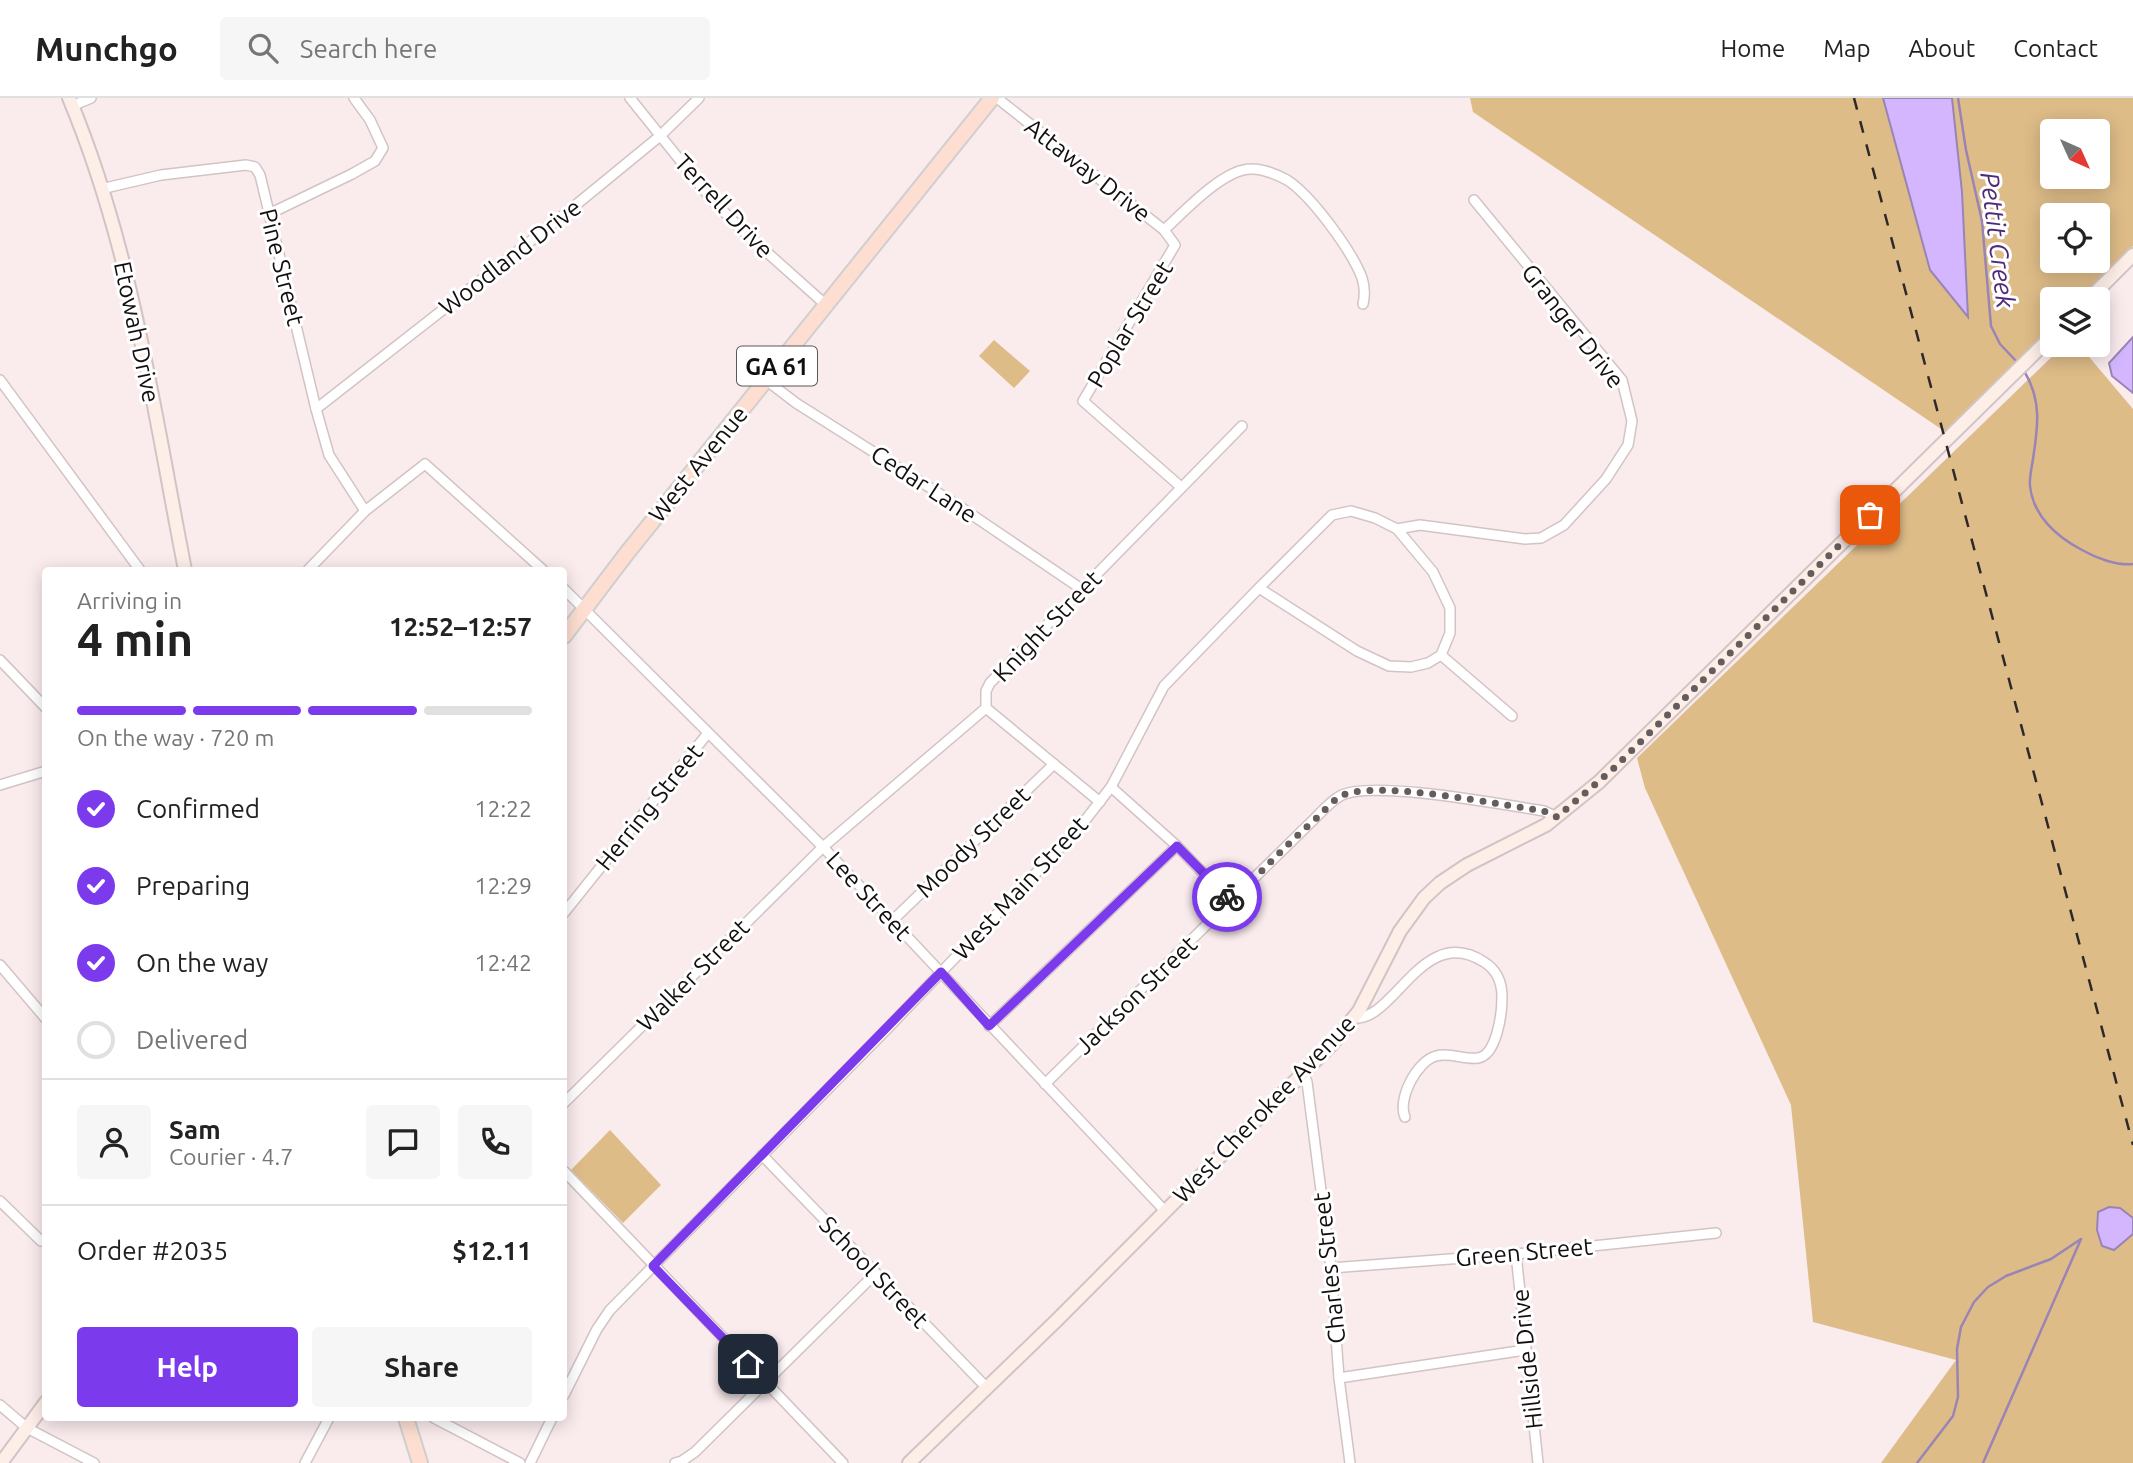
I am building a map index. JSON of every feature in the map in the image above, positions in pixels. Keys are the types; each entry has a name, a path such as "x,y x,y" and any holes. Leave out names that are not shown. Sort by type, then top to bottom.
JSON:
{"main road":[{"name":"West Avenue","path":"567,632 825,305 995,98"},
{"name":"Etowah Drive","path":"71,102 117,241 185,567"},
{"path":"2101,287 2133,255"},
{"name":"West Cherokee Avenue","path":"909,1463 922,1457 987,1388 1304,1074 1354,1018 1400,930 1424,898 1458,871 1535,832 1557,817 1613,769 2040,348"},
{"path":"1,1463 42,1407"},
{"path":"407,1421 420,1463"}],"street":[{"path":"71,102 92,98"},
{"path":"269,214 375,161 383,148 370,120 354,98"},
{"name":"Terrell Drive","path":"630,98 712,200 825,305"},
{"name":"Woodland Drive","path":"316,409 555,222 660,136 699,98"},
{"name":"Attaway Drive","path":"995,98 1164,230 1175,246"},
{"name":"Pine Street","path":"101,189 161,175 246,165 254,167 260,175 329,455 365,511"},
{"path":"1164,230 1199,198 1232,174 1251,169 1263,171 1287,180 1322,213 1362,277 1365,294 1363,304"},
{"name":"Granger Drive","path":"1398,528 1420,525 1525,539 1541,538 1564,525 1606,479 1628,445 1632,421 1622,380 1474,200"},
{"name":"Poplar Street","path":"1175,246 1083,401 1181,487"},
{"path":"0,380 138,567"},
{"name":"Cedar Lane","path":"766,380 796,403 960,506 1083,590"},
{"name":"Knight Street","path":"823,848 986,708 986,691 990,682 1242,426"},
{"path":"310,567 365,511 425,464 540,567"},
{"name":"West Main Street","path":"567,1389 603,1319 1080,827 1111,787 1164,685 1332,515 1351,511 1398,528"},
{"path":"1259,588 1357,651 1389,666 1411,667 1428,663 1441,655 1450,634 1450,608 1433,572 1398,528"},
{"name":"Lee Street","path":"567,592 823,848 1165,1211"},
{"path":"1441,655 1512,716"},
{"path":"0,660 42,704"},
{"path":"986,708 1100,802"},
{"name":"Herring Street","path":"567,910 708,733"},
{"name":"Moody Street","path":"892,921 1054,764"},
{"path":"0,785 42,772"},
{"path":"1111,787 1177,846 1231,902"},
{"name":"Jackson Street","path":"1045,1084 1308,825 1341,796 1359,791 1381,790 1544,811 1557,817"},
{"path":"989,1026 1177,846"},
{"name":"Walker Street","path":"567,1100 823,848"},
{"path":"1354,1018 1366,1017 1426,963 1443,954 1458,952 1477,957 1489,965 1500,979 1502,998 1492,1048 1479,1058 1434,1056 1417,1073 1402,1098 1401,1109 1405,1117"},
{"path":"0,965 42,1013"},
{"name":"Charles Street","path":"1304,1074 1331,1268 1339,1378 1350,1463"},
{"name":"School Street","path":"762,1156 987,1388"},
{"path":"567,1174 843,1463"},
{"path":"0,1200 41,1241"},
{"name":"Green Street","path":"1331,1268 1516,1254 1716,1233"},
{"name":"Hillside Drive","path":"1516,1254 1538,1463"},
{"path":"675,1463 695,1452 875,1274"},
{"path":"1339,1378 1525,1350"},
{"path":"0,1405 27,1428 94,1463"},
{"path":"318,1421 323,1428"},
{"path":"305,1463 327,1421"},
{"path":"440,1421 520,1463"},
{"path":"530,1463 551,1421"}],"shaded area":[{"path":"1470,98 2133,98 2133,246 2110,269 2110,203 2040,203 2040,273 2106,273 2092,287 2040,287 2040,340 1947,433 1473,112"},
{"path":"1883,98 1952,98 1962,192 1968,317 1930,270"},
{"path":"2133,337 2133,393 2112,376 2109,363"},
{"path":"994,340 1030,371 1014,388 979,356"},
{"path":"2052,357 2089,357 2133,409 2133,1463 1881,1463 1956,1360 1813,1322 1791,1105 1645,788 1637,758"},
{"path":"610,1130 661,1185 623,1223 571,1170"},
{"path":"2109,1207 2120,1208 2133,1218 2133,1234 2114,1250 2102,1246 2097,1230 2098,1212"}],"waterway":[{"name":"Pettit Creek","path":"1958,98 1966,150 1982,221 1991,326 2000,344 2018,363"},
{"name":"Pettit Creek","path":"2024,371 2036,403 2036,436 2030,483 2032,497 2041,516 2055,532 2094,556 2120,564 2133,564"},
{"path":"1917,1463 1953,1416 1958,1397 1957,1349 1961,1327 1974,1302 1988,1287 2006,1276 2051,1259 2081,1239 1983,1463"}],"railway":[{"path":"1854,98 2133,1145"}],"way so far":[{"path":"1227,897 1231,902 1341,796 1359,791 1381,790 1458,798 1544,811 1557,817 1613,769 1870,515"}],"route":[{"path":"748,1364 653,1266 941,972 989,1026 1177,846 1227,897"}]}
